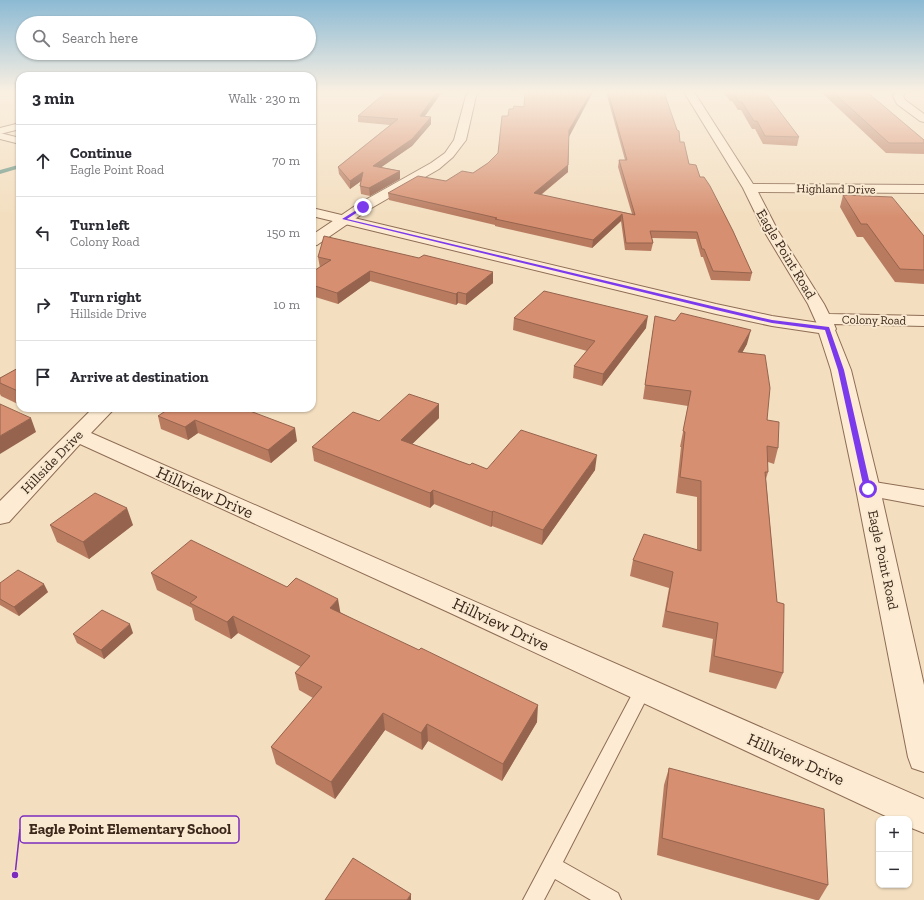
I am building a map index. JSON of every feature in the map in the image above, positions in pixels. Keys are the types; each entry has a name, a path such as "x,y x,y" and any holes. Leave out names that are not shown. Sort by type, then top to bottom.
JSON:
{"street":[{"path":"316,239 344,219 435,166 448,156 460,140 462,134"},
{"name":"Eagle Point Road","path":"715,134 748,188 771,231 816,304 825,324 841,370 868,489 924,757"},
{"path":"0,136 16,140"},
{"name":"Highland Drive","path":"748,188 924,189"},
{"name":"Colony Road","path":"316,213 716,309 772,321 825,324 924,321"},
{"name":"Hillside Drive","path":"0,516 101,412"},
{"name":"Hillview Drive","path":"77,435 449,600 643,690 924,816"},
{"path":"868,489 924,498"}],"lane":[{"path":"534,900 643,690"},
{"path":"551,866 611,900"}],"building":[{"path":"379,134 416,134 412,139 373,166 400,171 369,188 360,186 363,172 350,181 338,167"},
{"path":"500,134 569,134 568,165 534,193 635,215 619,160 627,160 620,134 679,134 680,142 684,142 689,164 696,165 700,177 704,177 710,186 752,273 713,271 704,249 702,249 697,232 650,231 653,243 626,243 622,214 593,240 495,219 497,218 388,193 418,176 446,181 462,171 473,173 488,163 498,153"},
{"path":"764,134 797,134 799,137 765,136"},
{"path":"879,134 917,134 924,140 924,143 889,143"},
{"path":"843,195 892,197 924,236 924,270 900,269 867,224 861,224"},
{"path":"324,236 419,258 424,255 493,272 466,294 458,292 456,294 370,271 337,293 316,286 316,269 331,260 318,257"},
{"path":"544,291 648,316 603,374 574,366 595,341 514,318"},
{"path":"681,313 751,330 738,352 765,355 770,388 767,420 779,422 778,448 767,446 768,472 765,472 777,602 784,604 783,673 714,656 718,623 666,611 673,572 633,560 644,534 701,551 701,481 680,477 685,432 683,431 691,391 645,385 655,316 675,321"},
{"path":"16,369 16,390 0,383 0,378"},
{"path":"409,394 439,404 401,440 470,465 472,463 487,469 521,430 597,455 543,530 433,490 430,493 312,447 353,412 379,421"},
{"path":"0,404 31,418 0,436"},
{"path":"164,412 253,412 295,428 268,450 195,420 185,427 158,416"},
{"path":"95,493 127,508 83,542 50,525"},
{"path":"191,540 287,587 296,578 338,599 330,608 419,650 421,648 538,705 503,764 427,724 421,733 383,713 331,782 271,747 322,687 295,673 310,656 233,616 227,622 190,603 197,597 151,573"},
{"path":"18,570 44,584 14,607 0,599 0,583"},
{"path":"102,610 130,624 101,650 73,634"},
{"path":"669,768 824,809 828,885 662,838"},
{"path":"353,858 411,894 407,900 325,900"}],"waterway":[{"path":"0,172 16,167"}],"place":[{"name":"Eagle Point Elementary School","path":"15,875"}],"route":[{"path":"363,207 344,219 716,309 772,321 827,329 841,370 868,489"}]}
